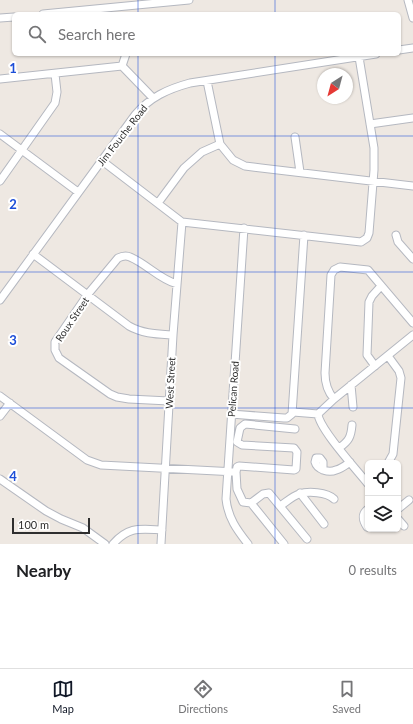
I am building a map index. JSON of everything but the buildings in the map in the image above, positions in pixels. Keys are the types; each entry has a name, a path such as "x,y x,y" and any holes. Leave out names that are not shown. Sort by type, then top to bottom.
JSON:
{"street":[{"path":"64,12 189,0"},
{"path":"408,0 413,18"},
{"path":"129,6 129,12"},
{"path":"0,18 12,17"},
{"path":"401,50 413,48"},
{"path":"122,66 125,56"},
{"name":"Jim Fouche Road","path":"0,299 138,111 153,98 172,88 190,83 365,56"},
{"path":"101,160 182,222 361,242 367,238 368,233 374,181 374,148 359,57"},
{"path":"0,79 122,66"},
{"path":"122,66 153,98"},
{"path":"0,181 55,104 57,92 55,74"},
{"path":"207,81 220,144 229,156 239,163 261,168 413,186"},
{"path":"370,124 413,118"},
{"path":"0,134 78,192"},
{"path":"295,136 300,172"},
{"path":"158,203 184,168 202,152 220,144"},
{"name":"West Street","path":"161,544 173,335 182,222"},
{"name":"Pelican Road","path":"244,228 226,499 228,512 235,527 248,544"},
{"path":"231,414 284,418 293,412 304,235"},
{"path":"396,235 398,242 413,259"},
{"path":"34,254 137,331 148,334 173,335"},
{"name":"Roux Street","path":"169,401 117,397 60,358 56,354 54,347 55,342 88,294 113,262 122,256 130,257 164,280 177,284"},
{"path":"334,398 327,387 325,373 332,272 336,268 368,270 413,323"},
{"path":"375,366 367,354 369,302 381,286"},
{"path":"293,412 318,414 334,398 413,335"},
{"path":"388,356 399,371 401,378 394,449 390,460"},
{"path":"351,385 353,407"},
{"path":"0,396 91,462 101,465 236,472"},
{"path":"0,416 10,402"},
{"path":"318,414 318,418 324,428 365,480"},
{"path":"295,429 245,424 242,426 238,437 239,444 294,448 297,452 296,469 291,470 239,466 236,472 236,488 243,502 251,503 267,492 307,539"},
{"path":"339,448 346,443 351,436 352,425"},
{"path":"323,470 336,471 350,462"},
{"path":"0,479 46,511 83,528 105,544"},
{"path":"280,506 300,493 322,494 331,496 334,499"},
{"path":"300,493 324,524"},
{"path":"401,507 409,500"},
{"path":"251,503 284,544"},
{"path":"365,511 363,518 365,523"},
{"path":"401,522 404,526"},
{"path":"113,544 124,534 133,529 162,530"}]}
